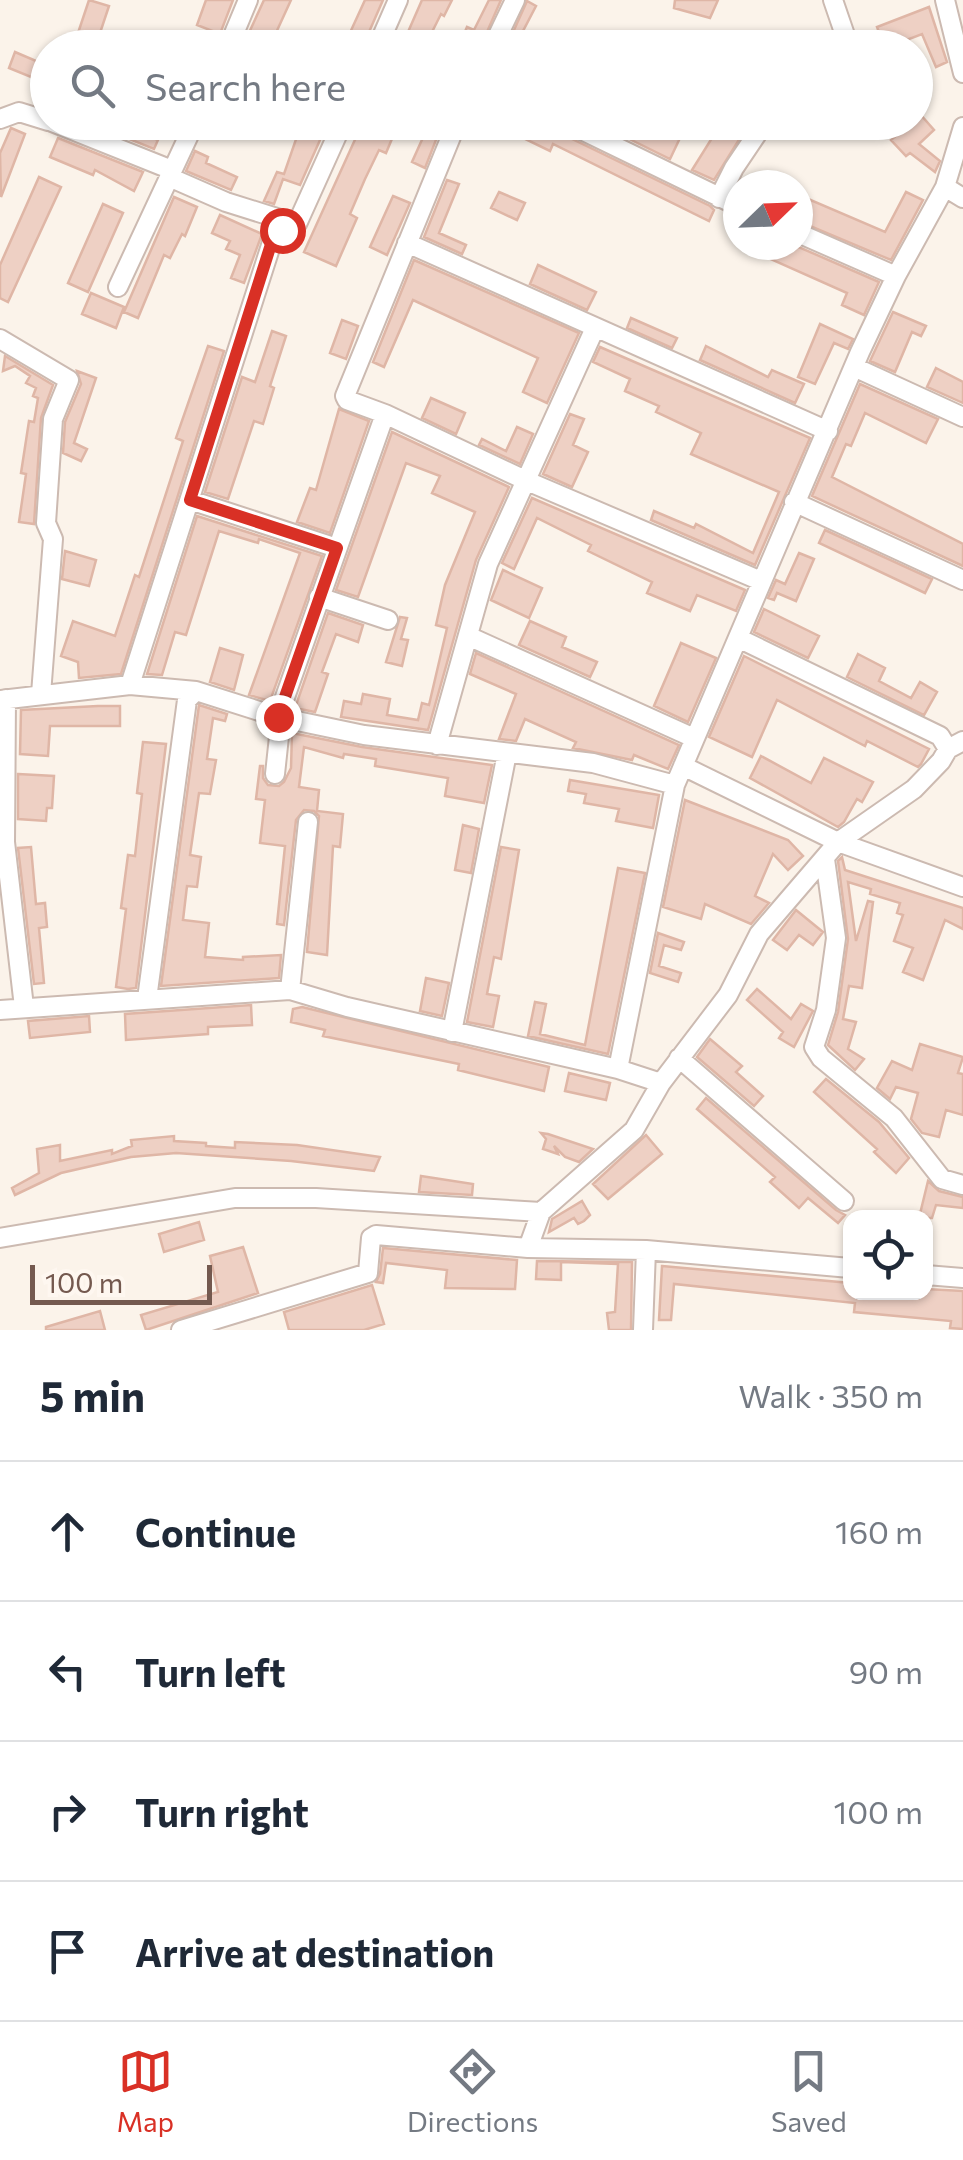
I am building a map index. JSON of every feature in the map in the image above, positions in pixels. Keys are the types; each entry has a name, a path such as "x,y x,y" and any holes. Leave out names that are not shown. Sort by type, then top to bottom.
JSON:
{"street":[{"path":"236,30 248,0"},
{"path":"385,30 398,0"},
{"path":"501,30 515,0"},
{"path":"833,0 843,30"},
{"path":"945,0 963,73"},
{"path":"0,118 19,112 30,116"},
{"path":"618,1068 676,784 854,367 896,276 945,188 963,127"},
{"path":"93,140 171,173 226,202 297,224"},
{"path":"118,287 187,140"},
{"path":"130,685 273,238 297,224 335,140"},
{"path":"450,140 346,400 761,581"},
{"path":"601,140 723,200"},
{"path":"719,198 753,140"},
{"path":"945,188 963,198"},
{"path":"813,240 896,276"},
{"path":"408,243 828,432"},
{"path":"437,745 488,564 594,328"},
{"path":"1,344 69,380 53,419 46,523 54,539 41,694"},
{"path":"854,367 963,416"},
{"path":"275,774 280,717 385,414"},
{"path":"190,500 337,548"},
{"path":"794,502 963,580"},
{"path":"320,597 388,620"},
{"path":"468,636 694,738"},
{"path":"528,1248 539,1216 634,1130 661,1083 728,995 759,934 838,842 914,788 955,745 738,638"},
{"path":"24,1007 5,842 3,699 130,685 196,691 280,717 364,735 593,763 676,784"},
{"path":"147,999 187,700 196,691"},
{"path":"452,1032 507,752"},
{"path":"683,766 838,842 963,887"},
{"path":"290,990 308,822"},
{"path":"825,859 836,938 826,1010 814,1047 821,1058 894,1118 942,1179 963,1185"},
{"path":"0,1010 290,990 452,1032 618,1068 661,1083"},
{"path":"680,1058 844,1200"},
{"path":"0,1238 235,1198 316,1198 539,1216"},
{"path":"181,1330 365,1275 370,1270 371,1238 376,1235 528,1248 646,1250 843,1267"},
{"path":"642,1330 646,1250"},
{"path":"933,1276 963,1278"}],"building":[{"path":"89,0 109,6 101,30 79,30"},
{"path":"206,0 233,0 222,30 197,25"},
{"path":"264,0 291,0 277,30 250,30"},
{"path":"365,0 383,0 370,30 351,30"},
{"path":"422,0 452,0 433,30 409,30"},
{"path":"489,0 501,0 488,30 474,30"},
{"path":"675,0 718,0 710,18 674,8"},
{"path":"527,1 536,6 524,30 514,30"},
{"path":"929,7 947,62 936,67 933,30 877,27"},
{"path":"15,52 30,58 30,77 9,68"},
{"path":"11,128 25,134 1,197 0,153"},
{"path":"57,140 63,140 143,172 134,191 95,170 93,175 50,157"},
{"path":"132,140 158,140 154,149"},
{"path":"296,140 320,140 300,185 283,179 274,204 264,201 277,172 284,174"},
{"path":"355,140 391,140 386,153 379,150 365,179 350,214 357,218 336,266 304,252"},
{"path":"422,140 436,140 425,168 412,162"},
{"path":"527,140 574,140 714,210 709,221 553,144 550,151"},
{"path":"631,140 679,140 670,159"},
{"path":"711,140 739,140 714,180 692,170"},
{"path":"891,140 923,140 919,144 940,161 935,172 910,153 906,156"},
{"path":"195,151 208,157 206,163 237,177 231,190 186,171"},
{"path":"39,177 61,187 8,302 0,298 0,265"},
{"path":"447,180 459,184 439,233 466,245 462,254 424,237"},
{"path":"499,192 525,203 517,220 491,208"},
{"path":"906,192 923,200 891,260 813,227 813,201 885,232"},
{"path":"393,196 410,203 387,255 370,247"},
{"path":"174,197 197,207 170,258 164,255 138,318 124,312"},
{"path":"103,204 123,213 88,292 68,283"},
{"path":"220,215 262,234 244,283 231,278 240,255 226,249 230,241 212,233"},
{"path":"813,253 879,282 864,315 842,305 847,293 773,260 813,260"},
{"path":"414,260 579,333 547,403 523,392 538,358 413,300 384,367 373,362"},
{"path":"538,265 596,292 587,310 530,284"},
{"path":"91,293 124,307 116,328 82,314"},
{"path":"893,312 926,326 921,336 912,332 895,372 870,361"},
{"path":"631,318 677,338 672,348 627,328"},
{"path":"342,320 358,326 346,359 330,353"},
{"path":"820,324 853,339 848,349 834,343 815,384 798,377"},
{"path":"272,331 286,336 263,424 254,421 228,499 205,492 242,377 255,382"},
{"path":"208,346 224,351 121,674 79,678 78,662 61,656 73,621 115,636 135,575 139,577 183,441 176,438"},
{"path":"706,346 768,377 772,370 804,384 795,403 700,360"},
{"path":"600,347 810,438 755,565 651,520 654,511 694,528 696,524 753,553 779,492 691,454 701,433 656,412 659,406 625,391 630,379 593,362"},
{"path":"5,356 53,385 41,418 34,524 19,522 26,474 21,473 29,421 34,422 38,398 33,396 36,388 26,383 30,376 15,366 3,371"},
{"path":"936,368 963,382 963,403 927,387"},
{"path":"77,371 96,378 74,443 87,449 81,461 63,453 65,422 81,384"},
{"path":"860,384 938,419 926,443 865,413 832,477 963,544 963,566 812,496"},
{"path":"431,398 465,413 456,434 422,418"},
{"path":"339,409 369,421 330,533 297,522 310,488 316,490"},
{"path":"570,414 584,419 573,445 588,452 572,487 543,474"},
{"path":"517,427 533,434 520,464 479,445 482,439 506,451"},
{"path":"392,432 509,487 476,560 428,730 341,717 344,701 361,704 363,694 390,699 387,715 418,720 422,703 429,705 447,628 436,625 445,585 475,512 432,493 440,476 406,463 358,597 336,590"},
{"path":"532,498 745,590 736,611 697,595 690,611 647,593 652,582 588,551 591,545 537,518 514,569 502,563"},
{"path":"197,516 322,556 270,701 249,695 300,553 259,539 258,543 219,531 186,635 175,632 162,675 147,674"},
{"path":"825,530 932,579 925,593 819,543"},
{"path":"65,551 96,560 89,586 62,579"},
{"path":"799,553 814,559 796,601 777,593 774,600 768,598 776,580 785,584"},
{"path":"503,570 542,588 529,618 491,600"},
{"path":"764,609 819,636 808,658 754,632"},
{"path":"328,613 363,625 358,642 336,634 322,672 328,674 315,712 295,708"},
{"path":"400,617 407,618 401,639 408,640 402,666 386,662"},
{"path":"530,621 566,637 562,647 597,662 590,677 519,645"},
{"path":"681,643 716,658 688,722 654,706"},
{"path":"220,648 243,655 234,690 210,682"},
{"path":"476,653 679,745 668,769 634,755 632,760 573,748 576,742 525,719 516,741 499,739 516,694 470,674"},
{"path":"858,654 885,668 879,681 911,698 920,682 937,692 924,715 847,677"},
{"path":"744,656 929,749 921,764 918,767 867,741 865,746 777,700 752,757 709,737"},
{"path":"199,705 227,714 225,721 213,718 207,759 216,760 210,794 199,793 190,855 201,857 197,887 187,886 183,920 209,923 205,957 243,960 281,955 279,978 161,986"},
{"path":"120,706 120,726 50,726 48,756 20,754 21,710"},
{"path":"292,733 492,765 484,803 445,796 448,778 375,766 376,759 344,754 343,758 304,747 299,787 319,790 317,811 343,814 340,847 333,846 327,955 307,952 319,816 304,810 296,820 284,925 277,924 285,846 260,843 265,800 256,799 260,766 268,785 279,786 284,782 291,768"},
{"path":"143,742 166,744 136,988 128,989 116,987 128,855 135,856 142,794 137,793"},
{"path":"761,756 811,783 824,758 873,782 862,802 857,799 838,827 750,778"},
{"path":"18,774 54,776 52,808 47,808 46,821 18,819"},
{"path":"570,780 659,795 653,828 616,821 619,809 584,803 586,794 568,791"},
{"path":"685,800 788,840 803,856 788,870 773,854 755,896 769,903 751,924 705,904 701,919 663,907"},
{"path":"463,825 479,829 471,873 455,870"},
{"path":"31,847 36,904 45,903 47,927 39,928 44,983 34,984 18,848"},
{"path":"501,847 519,850 501,959 494,957 487,994 499,996 493,1027 467,1022"},
{"path":"842,857 845,870 963,908 963,929 945,920 923,980 903,972 913,948 894,941 903,915 897,913 900,903 848,882 856,941 868,901 873,902 862,988 849,986 843,1019 856,1022 848,1049 864,1059 855,1070 828,1045 838,1012 848,939 838,861"},
{"path":"618,868 645,873 608,1054 528,1036 535,1002 546,1004 540,1034 585,1045"},
{"path":"796,910 823,932 813,945 799,935 787,950 773,940"},
{"path":"658,933 684,942 681,950 664,945 659,966 681,973 678,982 650,973"},
{"path":"426,978 449,983 442,1016 420,1011"},
{"path":"757,989 791,1019 801,1004 813,1011 794,1047 779,1038 783,1032 747,1000"},
{"path":"251,1005 252,1025 208,1027 208,1034 126,1040 125,1014"},
{"path":"302,1007 549,1067 544,1091 458,1070 459,1064 323,1036 325,1030 291,1022 293,1009"},
{"path":"89,1016 90,1032 30,1038 28,1021"},
{"path":"710,1039 742,1066 736,1072 763,1096 754,1106 697,1057"},
{"path":"920,1044 963,1057 958,1073 963,1074 963,1115 946,1110 939,1137 922,1133 911,1119 918,1093 896,1087 890,1099 877,1088 892,1061 912,1070"},
{"path":"569,1073 610,1083 606,1100 565,1091"},
{"path":"826,1079 879,1122 909,1158 896,1173 874,1152 877,1149 814,1092"},
{"path":"706,1098 843,1217 838,1223 808,1198 799,1208 770,1182 775,1177 697,1109"},
{"path":"541,1133 593,1149 579,1162 565,1157 554,1146 558,1154 543,1149 546,1139"},
{"path":"646,1135 662,1154 608,1199 593,1184"},
{"path":"174,1136 174,1141 206,1146 235,1148 235,1142 297,1145 380,1157 374,1171 176,1153 131,1157 61,1173 15,1195 12,1188 39,1173 37,1149 60,1145 60,1161 112,1150 112,1154 132,1146 131,1140"},
{"path":"421,1176 473,1184 472,1195 419,1192"},
{"path":"928,1181 939,1191 963,1197 963,1208 936,1205 933,1215 933,1210 921,1210"},
{"path":"582,1201 590,1215 584,1221 578,1224 574,1218 549,1232 552,1219"},
{"path":"199,1222 204,1240 164,1252 159,1234"},
{"path":"243,1247 258,1293 146,1330 141,1315 218,1292 210,1256"},
{"path":"383,1248 517,1260 515,1289 445,1288 447,1270 386,1263 383,1283 376,1282"},
{"path":"537,1261 632,1262 631,1330 609,1330 607,1313 615,1312 618,1264 561,1262 561,1280 536,1279"},
{"path":"662,1266 843,1282 843,1300 933,1300 933,1289 963,1291 963,1329 950,1328 951,1321 854,1312 855,1303 674,1284 671,1320 659,1320"},
{"path":"372,1285 384,1324 364,1330 289,1330 284,1312"},
{"path":"100,1311 105,1330 46,1330 46,1327"}],"route":[{"path":"278,717 337,548 190,500 273,238 282,230"}]}
